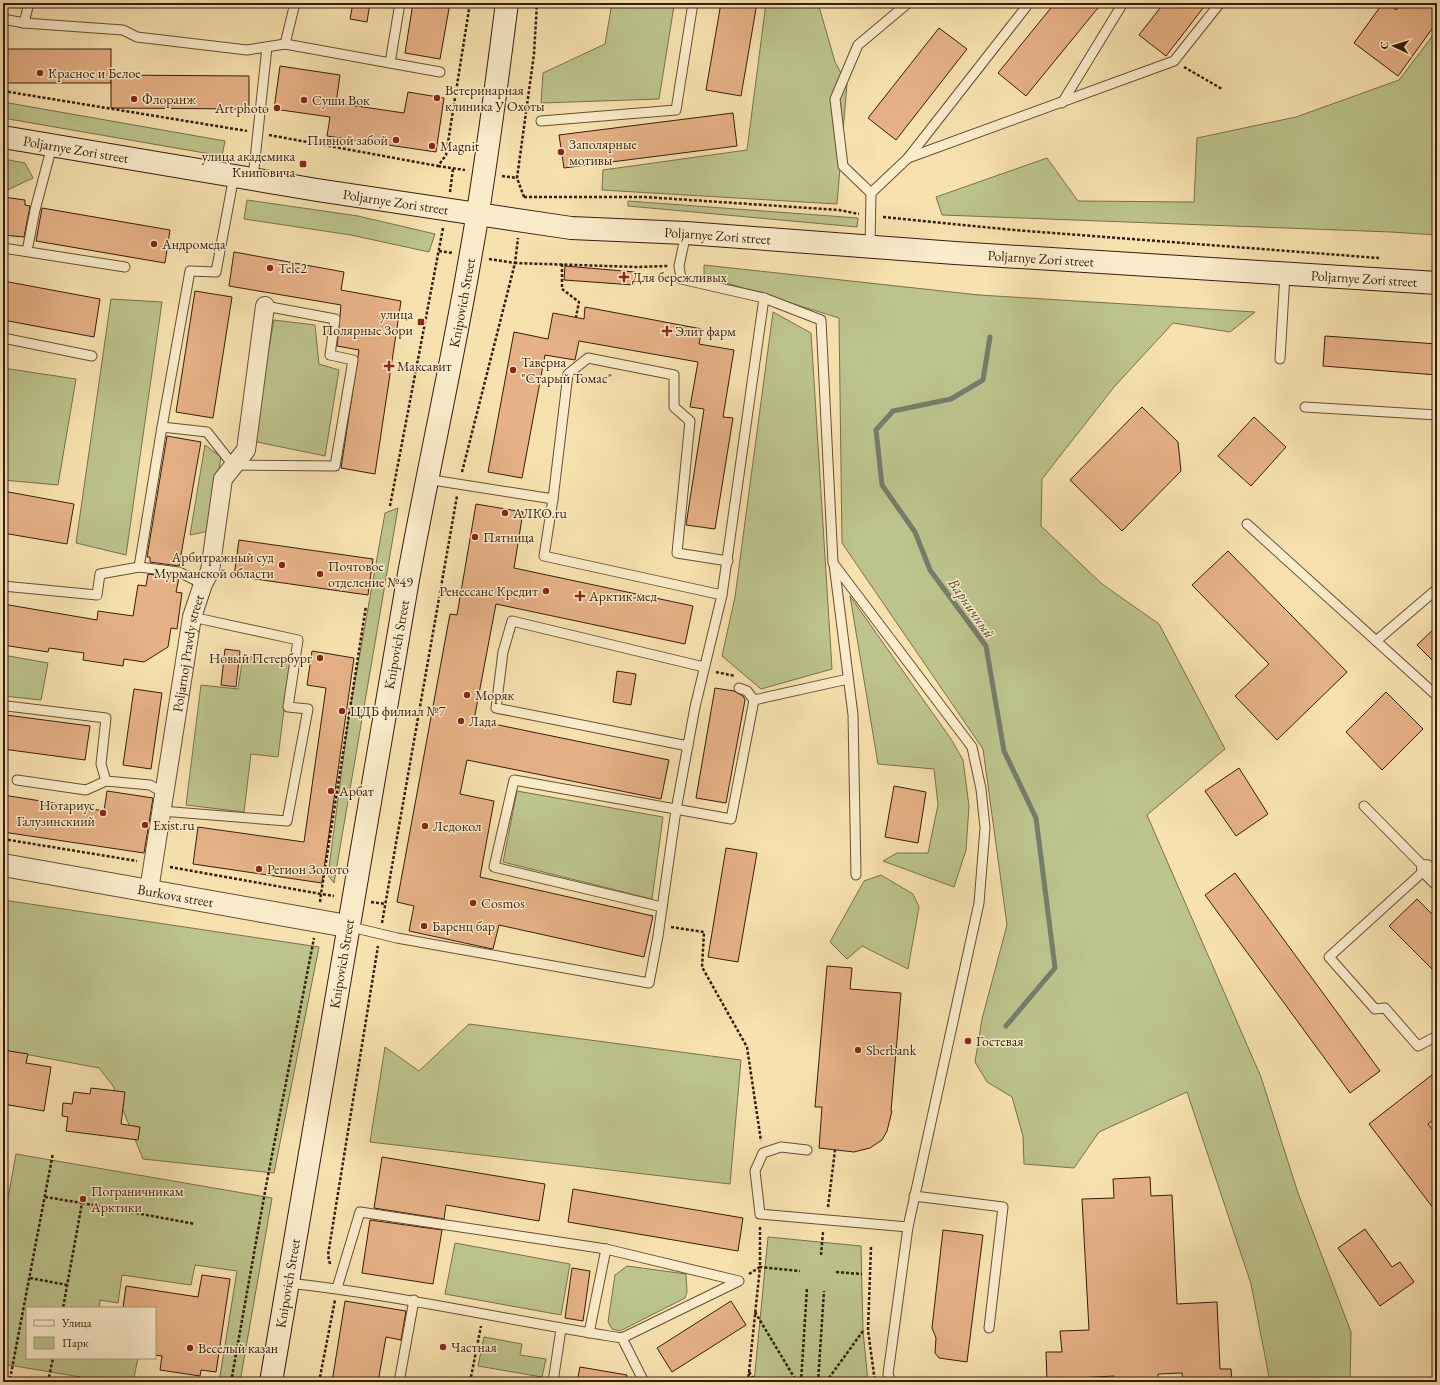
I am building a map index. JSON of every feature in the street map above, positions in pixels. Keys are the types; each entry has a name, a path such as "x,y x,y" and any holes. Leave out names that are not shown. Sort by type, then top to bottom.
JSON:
{"main road":[{"name":"Knipovich Street","path":"271,1382 347,926 426,479 478,213 507,3"},
{"name":"Poljarnye Zori street","path":"3,137 318,190 571,228 686,233 955,253 1285,272 1437,283"},
{"name":"Burkova street","path":"3,865 347,926"}],"street":[{"name":"Poljarnoj Pravdy street","path":"149,890 192,617 203,584 210,571 223,479 246,450 265,306"}],"lane":[{"path":"24,23 29,3"},
{"path":"285,44 295,3"},
{"path":"390,63 400,3"},
{"path":"541,120 676,110 693,3"},
{"path":"870,246 871,193 843,166 834,99 858,45 908,3"},
{"path":"1062,103 1123,3"},
{"path":"908,158 1174,61 1220,3"},
{"path":"871,193 908,158 1026,7"},
{"path":"3,19 24,23 123,30 137,37 247,50 285,44 440,72"},
{"path":"139,567 190,271 216,272 257,133 267,47"},
{"path":"27,251 35,210 52,146"},
{"path":"686,233 679,266 681,279 764,298 821,320 834,563 852,715 856,875"},
{"path":"3,248 125,267"},
{"path":"1280,359 1285,272"},
{"path":"347,926 380,934 518,961 649,983 660,926 676,810 704,667 722,595 728,561 764,298"},
{"path":"162,427 207,432 233,465 335,466 353,360 330,355 335,319 265,306"},
{"path":"3,338 92,356"},
{"path":"722,595 544,556 553,499 568,374 588,358 674,375 674,407 690,421 677,553 728,561"},
{"path":"1305,407 1437,415"},
{"path":"426,479 553,499"},
{"path":"1247,524 1437,696"},
{"path":"834,563 972,747 981,788 985,828 979,903 908,1227 888,1374 891,1382"},
{"path":"3,586 97,595 100,574 139,567 179,572 203,584"},
{"path":"1376,641 1437,589"},
{"path":"161,811 287,821 308,709 288,707 298,640 192,617"},
{"path":"688,746 496,708 503,652 512,621 704,667"},
{"path":"754,700 848,680"},
{"path":"662,907 494,867 514,780 731,820 754,700 747,691 739,688"},
{"path":"7,706 106,718 101,764 106,781"},
{"path":"17,780 86,790 106,781 150,785 164,793"},
{"path":"1364,806 1432,874 1329,957 1375,1010 1384,1008 1418,1046 1437,1036"},
{"path":"807,1150 781,1147 763,1153 755,1171 760,1214 908,1227"},
{"path":"914,1196 1003,1207 989,1328"},
{"path":"337,1288 360,1212 606,1249 739,1281"},
{"path":"589,1333 606,1249"},
{"path":"288,1283 337,1288 414,1300 561,1329 622,1338 739,1281"},
{"path":"399,1382 414,1300"},
{"path":"553,1382 561,1329"},
{"path":"622,1338 644,1382"}],"path":[{"path":"438,166 446,155 470,3"},
{"path":"537,3 534,54 517,178 524,197 645,197 839,210 871,216 1014,230 1382,259"},
{"path":"1174,61 1222,89"},
{"path":"3,91 257,133 454,169"},
{"path":"390,506 439,251"},
{"path":"319,1382 337,1288 328,1255 380,934 459,483 515,263 638,268 679,266"},
{"path":"562,264 562,289 579,302 576,317"},
{"path":"231,1382 265,1194 318,920"},
{"path":"660,926 704,932 702,967 747,1047 763,1153"},
{"path":"830,1203 835,1150"},
{"path":"10,1379 53,1153"},
{"path":"45,1197 195,1224"},
{"path":"62,1307 82,1203"},
{"path":"748,1382 760,1267 760,1214"},
{"path":"821,1255 822,1243"},
{"path":"871,1247 868,1330 875,1382"},
{"path":"739,1281 760,1267 800,1271"},
{"path":"836,1272 862,1274"},
{"path":"30,1278 67,1285"},
{"path":"801,1382 807,1288"},
{"path":"818,1382 824,1291"},
{"path":"755,1312 797,1382"},
{"path":"470,1382 484,1314"},
{"path":"826,1382 863,1331"},
{"path":"48,1382 53,1359"},
{"path":"749,1372 756,1382"},
{"path":"3,1378 26,1382"}],"green space":[{"path":"612,3 641,3 674,6 659,99 541,103 543,73 605,44"},
{"path":"766,3 818,3 835,62 847,84 837,204 602,190 603,170 747,150"},
{"path":"1437,30 1437,235 942,215 936,197 1047,158 1078,201 1194,202 1197,138 1296,117 1399,80"},
{"path":"3,102 225,141 222,156 3,118"},
{"path":"3,159 25,163 33,178 5,191 3,190"},
{"path":"247,200 358,216 435,234 429,252 351,235 244,219"},
{"path":"628,201 858,218 857,227 628,206"},
{"path":"704,265 979,295 1255,312 1230,332 1173,323 1114,387 1042,479 1041,526 1102,584 1159,624 1225,749 1147,815 1261,1077 1298,1193 1351,1332 1350,1382 1270,1382 1251,1284 1187,1092 1099,1132 1074,1168 1024,1164 1023,1136 1012,1097 987,1082 975,1062 982,1019 1007,925 983,749 842,543 839,318 704,276"},
{"path":"111,299 162,302 126,555 76,543"},
{"path":"773,312 811,333 832,669 761,689 722,656 735,597"},
{"path":"274,320 315,325 319,364 339,370 325,456 252,441"},
{"path":"3,368 76,379 58,485 3,480"},
{"path":"205,445 221,457 209,531 190,535"},
{"path":"398,508 334,883 328,875 349,715 385,513"},
{"path":"850,596 951,739 963,760 969,806 966,850 954,887 883,861 897,853 928,853 938,805 934,769 878,764"},
{"path":"3,655 48,663 41,700 3,696"},
{"path":"243,656 290,662 278,757 251,754 244,812 186,805 201,685 238,689"},
{"path":"517,791 663,817 652,899 503,862"},
{"path":"881,875 913,894 919,907 908,969 862,946 847,959 830,942 864,881"},
{"path":"3,900 319,947 274,1173 143,1159 113,1086 99,1068 3,1050"},
{"path":"469,1024 741,1060 730,1184 370,1142 385,1047 419,1071"},
{"path":"16,1154 272,1198 240,1382 219,1382 237,1271 195,1265 191,1285 122,1275 118,1303 100,1300 99,1307 26,1307 26,1359 138,1359 133,1382 110,1382 3,1364 3,1226"},
{"path":"768,1237 861,1246 863,1331 868,1382 754,1382"},
{"path":"455,1243 570,1264 561,1315 445,1294"},
{"path":"627,1266 686,1274 687,1292 685,1298 620,1331 612,1329 608,1322 615,1275"},
{"path":"484,1337 522,1344 520,1355 546,1359 542,1377 478,1366"}],"building":[{"path":"353,3 370,3 367,22 350,19"},
{"path":"413,3 450,3 440,59 405,53"},
{"path":"721,3 757,3 741,96 706,90"},
{"path":"1055,3 1102,3 1026,96 998,73"},
{"path":"1164,3 1207,3 1166,56 1139,35"},
{"path":"1383,3 1387,3 1396,10 1401,3 1437,3 1437,22 1398,76 1354,43"},
{"path":"939,28 967,49 896,140 868,118"},
{"path":"3,49 111,49 111,83 3,83"},
{"path":"280,66 340,75 336,103 404,113 408,92 444,98 436,152 327,136 330,117 274,109"},
{"path":"111,75 249,76 249,109 111,108"},
{"path":"733,113 737,146 564,168 559,135"},
{"path":"3,197 25,200 25,205 30,206 24,237 3,235"},
{"path":"42,208 170,230 165,263 36,241"},
{"path":"234,252 344,272 341,290 401,301 375,474 341,468 359,350 337,346 341,305 229,286"},
{"path":"565,266 635,272 634,285 564,280"},
{"path":"3,281 100,299 94,337 3,320"},
{"path":"195,291 232,297 213,418 176,412"},
{"path":"585,307 702,329 699,344 734,350 723,417 733,418 715,529 686,525 704,409 690,407 698,362 579,341 575,360 545,355 522,478 488,472 514,332 548,339 553,313 584,319"},
{"path":"1325,336 1437,344 1437,375 1323,366"},
{"path":"1142,407 1178,442 1181,471 1122,531 1070,480"},
{"path":"1254,417 1286,447 1251,486 1218,456"},
{"path":"167,436 201,442 179,566 150,562 150,557 147,557"},
{"path":"3,491 74,504 67,544 3,533"},
{"path":"476,504 523,512 514,568 693,606 685,644 496,604 474,720 669,760 661,799 467,760 460,794 494,801 480,877 653,916 644,957 499,925 493,949 409,931 414,906 397,902 450,614 457,615"},
{"path":"239,540 373,559 368,595 234,576"},
{"path":"1228,551 1347,672 1277,740 1235,696 1269,664 1192,585"},
{"path":"148,574 179,578 176,592 182,593 177,629 171,628 168,647 144,662 124,659 123,666 83,660 84,653 49,648 48,652 3,645 3,604 97,620 98,611 133,616 138,585 146,586"},
{"path":"1437,626 1437,665 1417,645"},
{"path":"225,649 240,651 236,687 221,685"},
{"path":"312,651 354,658 322,883 193,864 198,827 304,842 326,688 307,685"},
{"path":"617,671 636,674 631,705 613,702"},
{"path":"715,688 734,691 743,696 745,700 726,803 696,798"},
{"path":"134,689 162,693 151,769 123,765"},
{"path":"1386,692 1423,729 1382,770 1346,732"},
{"path":"6,715 90,726 85,760 3,749"},
{"path":"1239,768 1268,814 1236,836 1205,791"},
{"path":"894,786 926,792 918,843 885,837"},
{"path":"107,791 153,798 144,853 3,832 3,795 104,811"},
{"path":"726,848 757,853 738,962 708,957"},
{"path":"1235,873 1380,1071 1350,1093 1205,895"},
{"path":"1417,899 1437,919 1437,974 1389,926"},
{"name":"Sberbank","path":"827,966 852,968 850,989 901,993 892,1111 887,1131 882,1140 870,1148 854,1152 819,1148 822,1107 815,1107"},
{"path":"3,1050 28,1054 26,1063 51,1067 44,1111 3,1104"},
{"path":"1437,1071 1437,1117 1428,1124 1437,1135 1437,1213 1369,1124"},
{"path":"91,1088 125,1092 121,1124 140,1127 138,1140 66,1131 68,1117 62,1116 63,1103 72,1104 74,1092 90,1094"},
{"path":"382,1157 545,1184 539,1221 446,1205 444,1219 374,1208"},
{"path":"1150,1177 1151,1196 1172,1195 1177,1304 1217,1302 1220,1369 1231,1369 1232,1382 1183,1382 1182,1373 1158,1374 1158,1382 1114,1382 1114,1376 1077,1378 1077,1382 1047,1382 1046,1352 1062,1352 1060,1331 1089,1330 1082,1199 1114,1198 1113,1179"},
{"path":"573,1189 743,1218 738,1251 568,1222"},
{"path":"370,1220 442,1230 433,1284 362,1273"},
{"path":"1365,1229 1392,1267 1400,1262 1414,1282 1380,1306 1338,1248"},
{"path":"943,1230 983,1235 967,1362 939,1358 935,1353 936,1338 932,1328"},
{"path":"572,1268 590,1271 583,1321 565,1318"},
{"path":"202,1275 230,1279 216,1372 201,1370 200,1376 160,1370 162,1356 156,1355 156,1307 123,1307 126,1286 198,1297"},
{"path":"345,1301 406,1311 401,1340 386,1337 378,1382 332,1382"},
{"path":"731,1301 746,1325 672,1372 657,1348"},
{"path":"580,1367 627,1375 626,1382 577,1382"}],"waterway":[{"name":"Варничный","path":"990,337 983,380 951,399 893,411 876,430 882,485 915,532 930,570 986,646 1004,751 1036,818 1055,968 1006,1026"}],"place":[{"name":"Красное и Белое","path":"40,73"},
{"name":"Ветеринарная клиника У Охоты","path":"437,98"},
{"name":"Флоранж","path":"134,99"},
{"name":"Суши Вок","path":"304,100"},
{"name":"Art photo","path":"277,108"},
{"name":"Пивной забой","path":"396,140"},
{"name":"Magnit","path":"432,146"},
{"name":"Заполярные мотивы","path":"561,152"},
{"name":"улица академика Книповича","path":"303,164"},
{"name":"Андромеда","path":"154,244"},
{"name":"Tele2","path":"270,268"},
{"name":"Для бережливых","path":"624,277"},
{"name":"улица Полярные Зори","path":"421,322"},
{"name":"Элит фарм","path":"667,331"},
{"name":"Максавит","path":"389,366"},
{"name":"Таверна \"Старый Томас\"","path":"513,370"},
{"name":"АЛКО.ru","path":"505,513"},
{"name":"Пятница","path":"475,537"},
{"name":"Арбитражный суд Мурманской области","path":"282,565"},
{"name":"Почтовое отделение №49","path":"320,574"},
{"name":"Ренессанс Кредит","path":"546,591"},
{"name":"Арктик-мед","path":"580,596"},
{"name":"Новый Петербург","path":"320,658"},
{"name":"Моряк","path":"467,695"},
{"name":"ЦДБ филиал №7","path":"342,711"},
{"name":"Лада","path":"461,721"},
{"name":"Арбат","path":"331,791"},
{"name":"Нотариус Галузинскиий","path":"103,813"},
{"name":"Exist.ru","path":"145,825"},
{"name":"Ледокол","path":"425,826"},
{"name":"Регион Золото","path":"259,869"},
{"name":"Cosmos","path":"473,903"},
{"name":"Баренц бар","path":"424,926"},
{"name":"Гостевая","path":"968,1041"},
{"name":"Sberbank","path":"858,1050"},
{"name":"Пограничникам Арктики","path":"83,1199"},
{"name":"Частная","path":"443,1347"},
{"name":"Веселый казан","path":"190,1348"}]}
